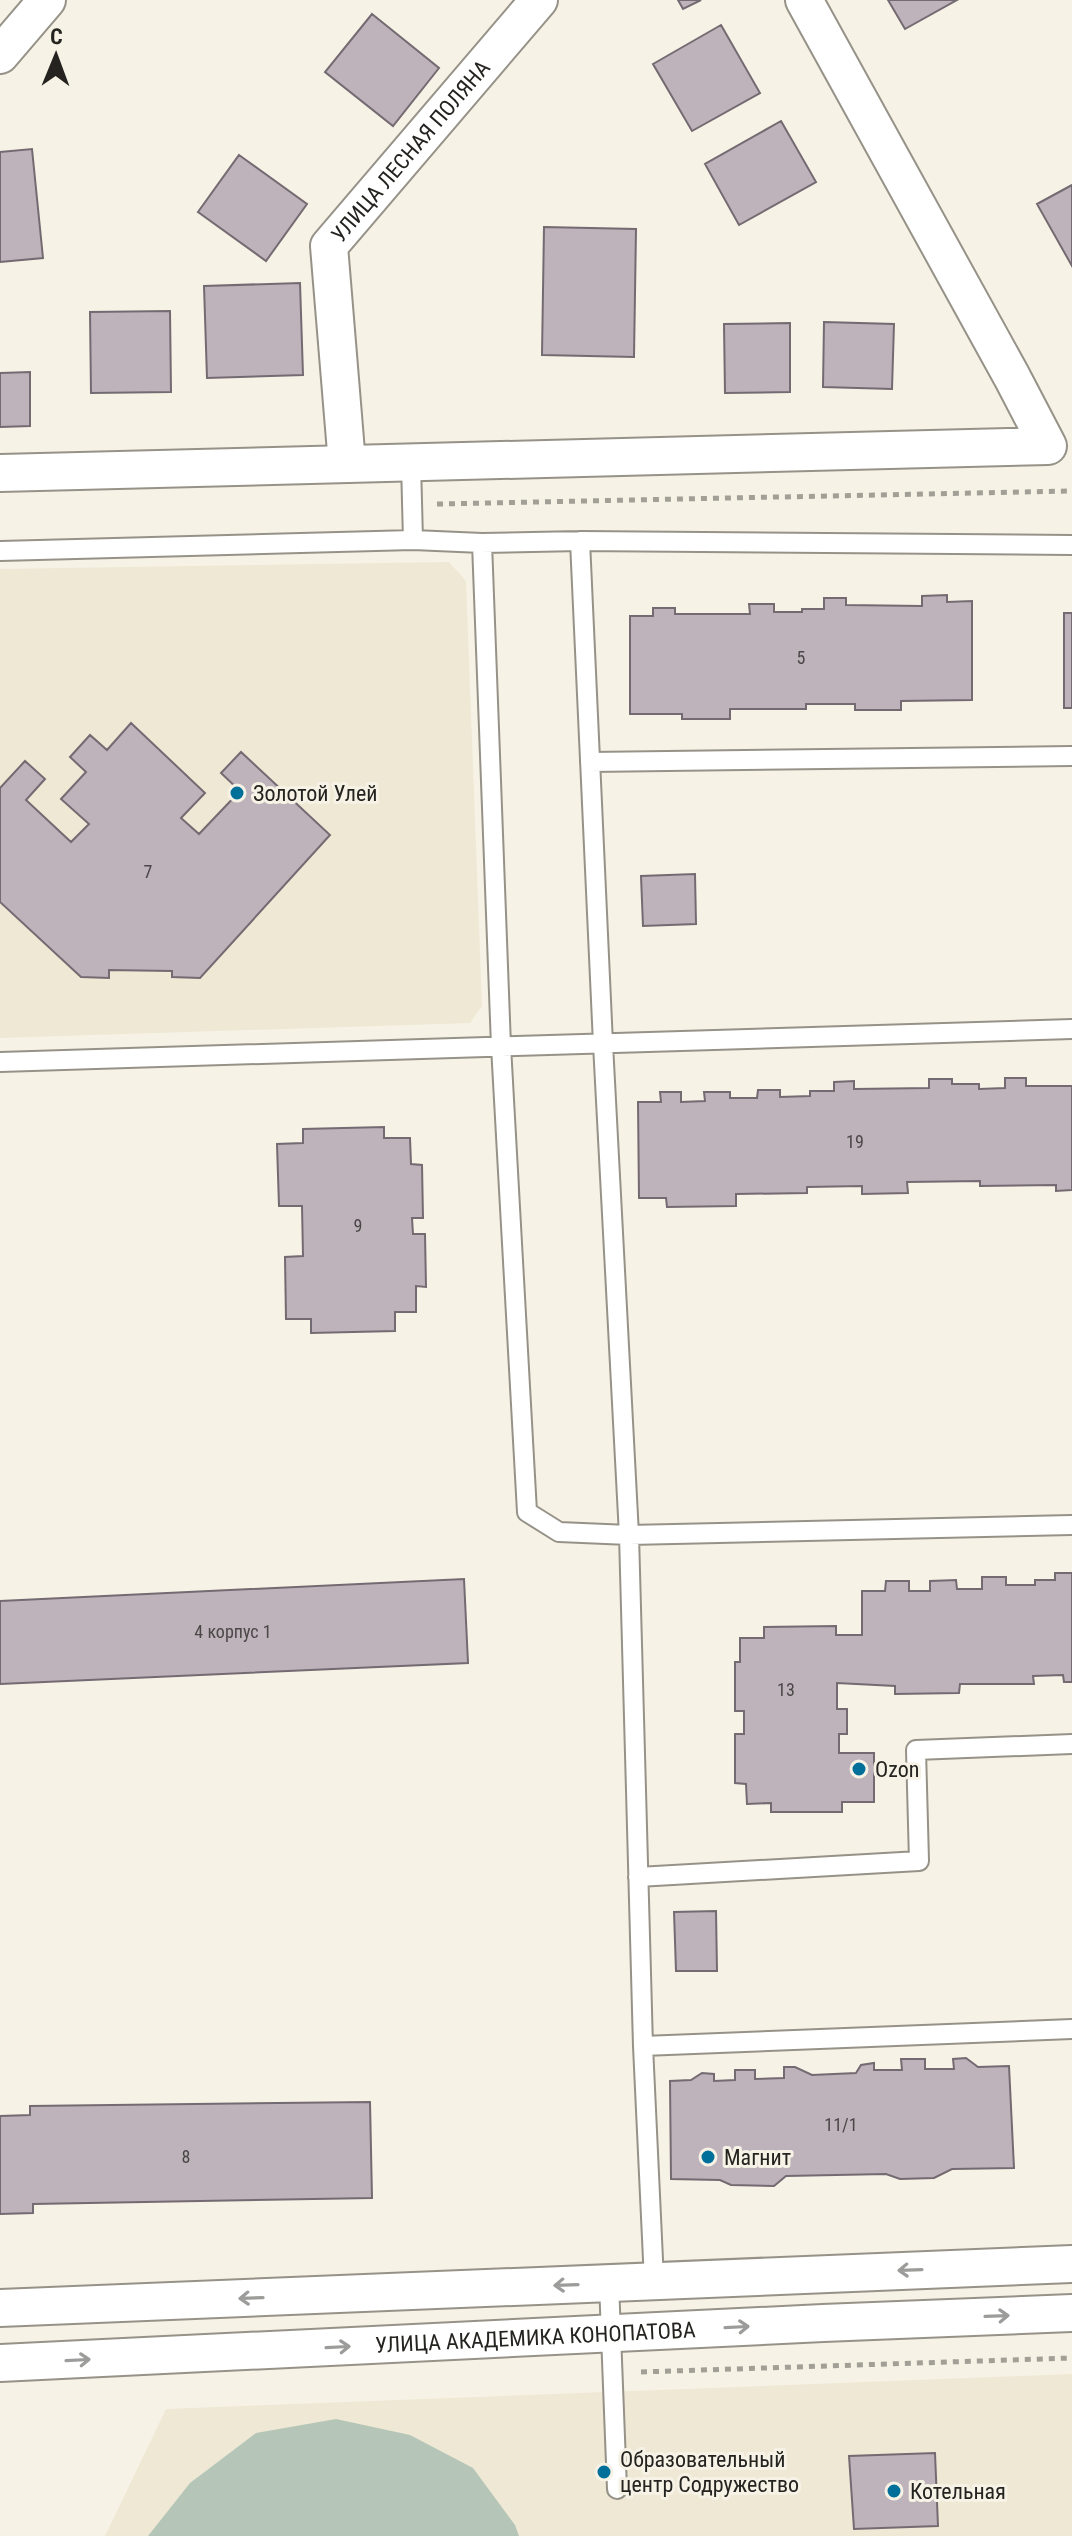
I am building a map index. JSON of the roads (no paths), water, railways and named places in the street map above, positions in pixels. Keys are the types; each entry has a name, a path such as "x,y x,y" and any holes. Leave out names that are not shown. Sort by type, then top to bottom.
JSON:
{"street":[{"path":"0,55 47,0"},
{"name":"УЛИЦА ЛЕСНАЯ ПОЛЯНА","path":"347,464 329,246 539,0"},
{"path":"0,473 1048,446 804,0"},
{"path":"0,2308 1072,2264"},
{"name":"УЛИЦА АКАДЕМИКА КОНОПАТОВА","path":"0,2363 1072,2313"}],"lane":[{"path":"411,463 413,540"},
{"path":"0,551 413,540 482,543 1072,545"},
{"path":"580,541 629,1535 643,2046 654,2281"},
{"path":"482,543 501,1046 527,1512 559,1532 629,1535 1072,1525"},
{"path":"590,762 1072,756"},
{"path":"0,1062 1072,1029"},
{"path":"638,1877 919,1861 916,1750 1072,1744"},
{"path":"643,2046 1072,2029"},
{"path":"609,2283 617,2489"}],"place":[{"name":"Золотой Улей","path":"237,793"},
{"name":"Ozon","path":"859,1769"},
{"name":"Магнит","path":"708,2157"},
{"name":"Образовательный центр Содружество","path":"604,2472"},
{"name":"Котельная","path":"894,2491"}]}
